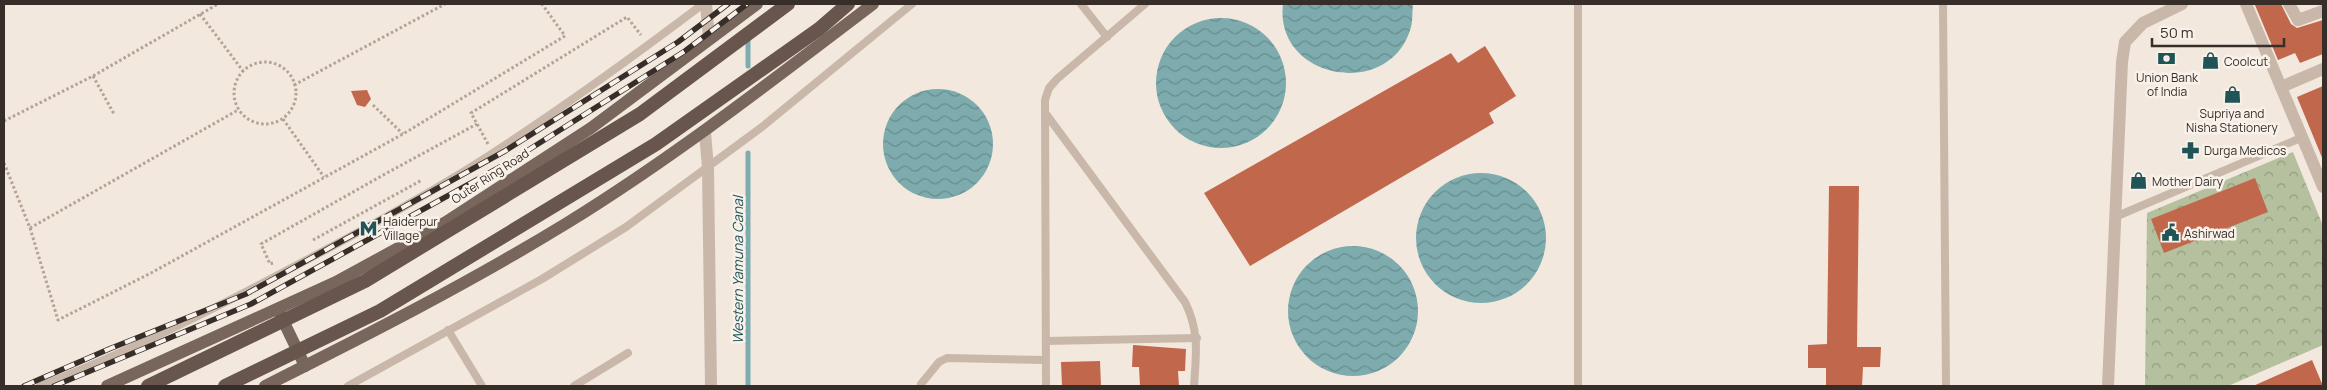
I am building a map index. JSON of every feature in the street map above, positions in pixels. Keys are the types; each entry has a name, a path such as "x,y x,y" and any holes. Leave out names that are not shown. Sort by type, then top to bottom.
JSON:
{"highway":[{"name":"Outer Ring Road","path":"148,386 365,281 640,114 788,4"},
{"path":"225,386 380,311 656,144 820,29 848,4"}],"main road":[{"name":"Outer Ring Road","path":"107,386 336,282 446,222 591,128 757,4"},
{"path":"265,386 427,305 567,223 705,132 873,4"},
{"path":"277,309 306,366"}],"street":[{"path":"704,4 709,38"},
{"path":"2108,386 2122,62 2125,42 2143,23 2182,4"},
{"path":"2246,4 2323,187"},
{"path":"2289,4 2298,20 2323,11"},
{"path":"2282,87 2323,69"},
{"path":"705,132 708,168 711,386"}],"lane":[{"path":"40,386 105,361 215,309 331,247 462,172 559,109 704,4"},
{"path":"348,386 542,279 626,227 762,127 912,4"},
{"path":"1080,4 1108,37"},
{"path":"1046,386 1045,100 1049,88 1145,4"},
{"path":"1578,4 1578,386"},
{"path":"1943,4 1946,386"},
{"path":"1046,114 1185,302 1194,321 1197,338 1194,386"},
{"path":"2115,217 2303,137"},
{"path":"448,330 482,386"},
{"path":"1046,341 1197,338"},
{"path":"574,386 628,354"},
{"path":"921,384 939,362 947,358 1046,360"}],"path":[{"path":"4,121 93,76 218,4"},
{"path":"294,85 445,4"},
{"path":"4,163 30,228 58,320 151,272 403,134 565,36 542,4"},
{"path":"200,14 243,71"},
{"path":"480,149 488,145 471,113 628,17 648,45"},
{"path":"262,62 282,68 290,76 294,85 294,104 283,119 264,124 254,122 238,110 234,100 234,90 237,79 243,71 252,65 262,62"},
{"path":"93,76 114,114"},
{"path":"373,105 403,134"},
{"path":"30,228 238,110"},
{"path":"283,119 324,176"},
{"path":"279,260 270,264 261,244 477,124"},
{"path":"312,241 429,176"}],"green space":[{"path":"2293,152 2323,226 2323,345 2228,386 2145,386 2147,213"}],"water":[{"path":"1283,4 1413,4 1412,24 1399,50 1381,65 1359,72 1336,72 1314,64 1296,50 1285,30"},
{"path":"1221,18 1234,19 1246,23 1267,37 1281,58 1285,70 1285,96 1281,108 1267,129 1246,143 1234,147 1221,148 1208,147 1196,143 1175,129 1161,108 1157,96 1156,83 1157,70 1161,58 1175,37 1196,23 1208,19"},
{"path":"938,89 959,93 977,105 989,123 993,144 989,165 977,183 959,195 938,199 917,195 899,183 887,165 883,144 887,123 899,105 917,93"},
{"path":"1481,173 1494,174 1506,178 1527,192 1541,213 1545,225 1545,251 1541,263 1527,284 1506,298 1494,302 1481,303 1468,302 1456,298 1435,284 1421,263 1417,251 1416,238 1417,225 1421,213 1435,192 1456,178 1468,174"},
{"path":"1353,246 1366,247 1378,251 1399,265 1413,286 1417,298 1417,324 1413,336 1399,357 1378,371 1366,375 1353,376 1340,375 1328,371 1307,357 1293,336 1289,324 1288,311 1289,298 1293,286 1307,265 1328,251 1340,247"}],"building":[{"path":"2281,4 2291,24 2297,28 2323,20 2323,54 2300,63 2295,53 2278,60 2255,5"},
{"path":"1485,46 1516,96 1489,113 1494,123 1250,266 1204,193 1451,53 1458,63"},
{"path":"2323,86 2323,160 2297,97"},
{"path":"367,90 371,99 365,107 357,105 351,91"},
{"path":"2255,178 2268,212 2164,253 2151,219"},
{"path":"1829,186 1859,186 1857,347 1881,347 1880,367 1863,367 1862,386 1826,386 1826,368 1808,368 1808,345 1827,344"},
{"path":"1133,345 1186,349 1185,371 1178,371 1179,386 1140,386 1139,367 1132,367"},
{"path":"2312,360 2323,386 2253,386"},
{"path":"1100,361 1101,386 1062,386 1061,362"}],"waterway":[{"name":"Western Yamuna Canal","path":"748,37 748,66"},
{"name":"Western Yamuna Canal","path":"748,153 748,386"}],"railway":[{"path":"24,386 109,349 246,294 505,151 678,42 728,4"},
{"path":"54,386 251,304 511,161 685,51 747,4"}],"place":[{"name":"Union Bank of India","path":"2167,58"},
{"name":"Coolcut","path":"2210,61"},
{"name":"Supriya and Nisha Stationery","path":"2232,94"},
{"name":"Durga Medicos","path":"2190,150"},
{"name":"Mother Dairy","path":"2138,181"},
{"name":"Haiderpur Village","path":"369,228"},
{"name":"Ashirwad","path":"2170,233"}]}
